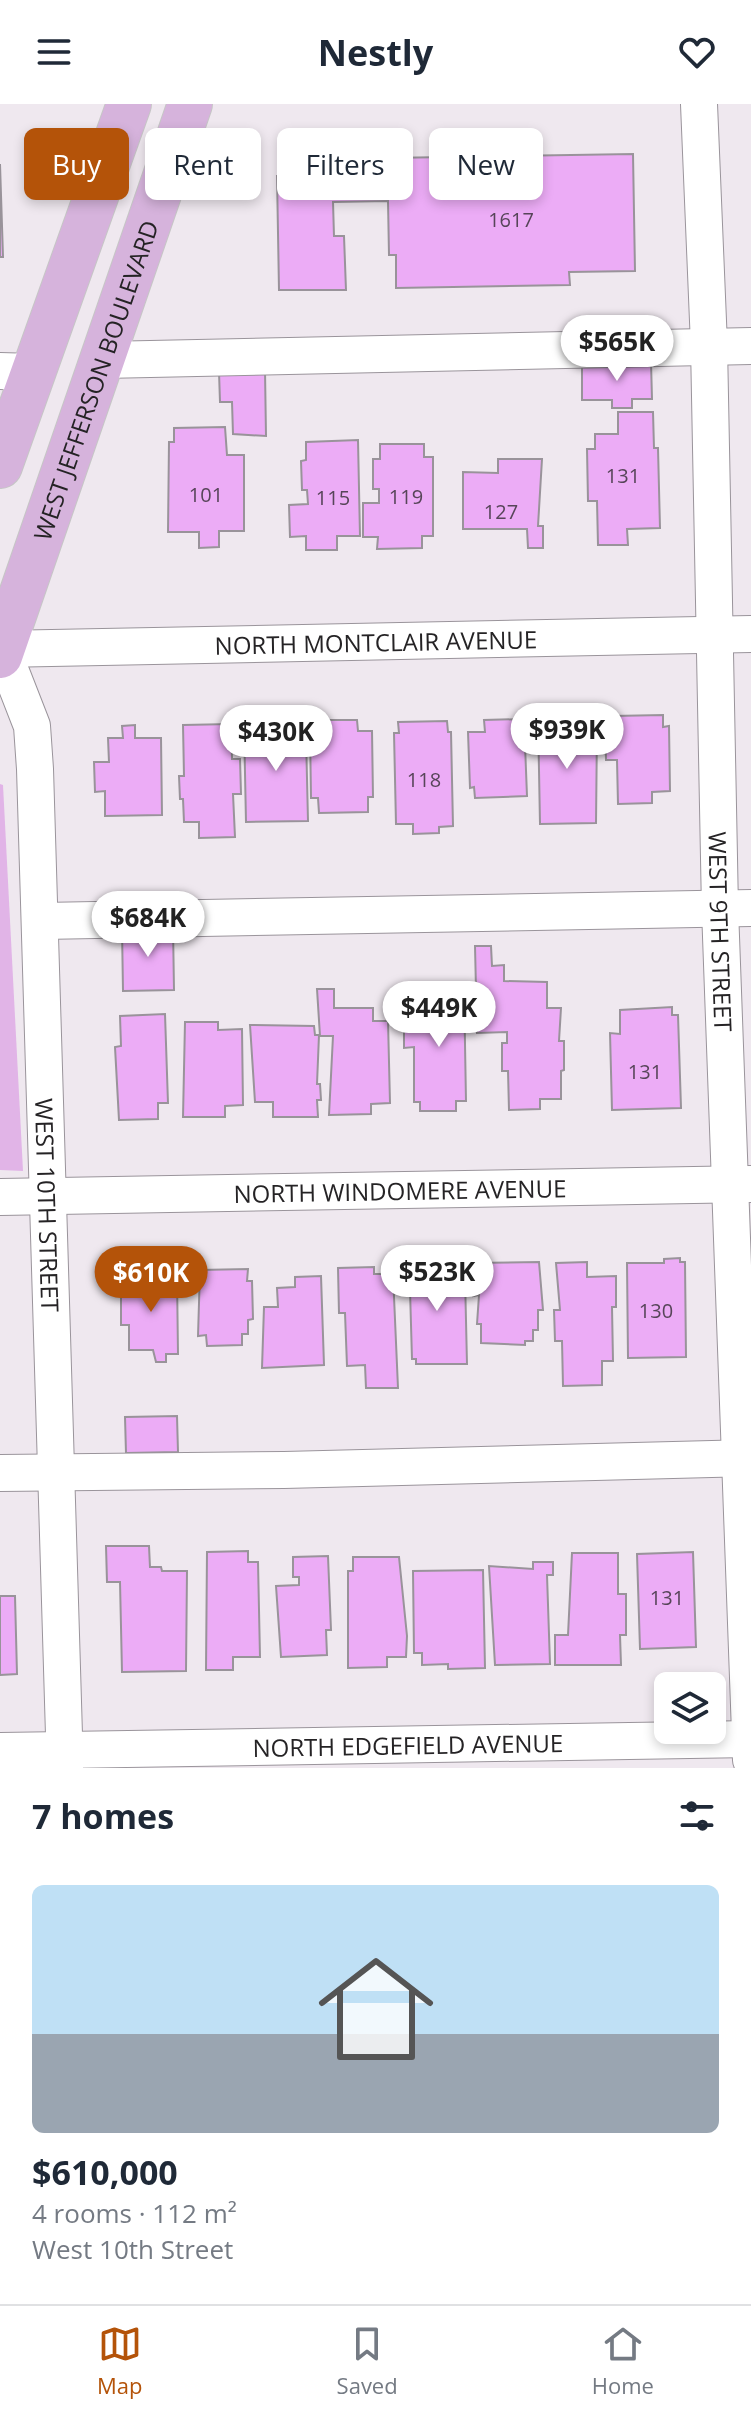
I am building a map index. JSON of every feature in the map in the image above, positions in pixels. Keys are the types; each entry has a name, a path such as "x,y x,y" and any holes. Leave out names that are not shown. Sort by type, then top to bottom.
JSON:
{"main road":[{"path":"0,466 17,372 129,104"},
{"name":"WEST JEFFERSON BOULEVARD","path":"1,651 190,104"}],"street":[{"name":"WEST 9TH STREET","path":"699,104 709,345 714,635 735,909 751,1760"},
{"path":"103,360 751,346"},
{"name":"NORTH MONTCLAIR AVENUE","path":"1,651 751,634"},
{"name":"WEST 10TH STREET","path":"1,651 32,726 42,921 65,1758"},
{"path":"42,921 735,909"},
{"name":"NORTH WINDOMERE AVENUE","path":"0,1197 741,1185"},
{"path":"0,1473 284,1470 745,1458"},
{"name":"NORTH EDGEFIELD AVENUE","path":"0,1751 65,1758 751,1739"}],"shaded area":[{"path":"0,784 3,785 23,1171 0,1170"}],"building":[{"path":"633,154 635,271 569,272 570,285 396,288 396,255 389,255 388,201 333,202 334,236 344,236 346,290 279,290 277,200 413,200 413,158 429,157 429,200 543,200 543,155"},
{"path":"0,164 3,257 0,257"},
{"path":"651,362 652,399 632,399 632,408 612,408 612,400 582,400 582,364"},
{"path":"265,370 266,436 233,434 232,402 220,402 219,372"},
{"path":"618,412 653,412 654,448 658,448 660,528 627,529 628,545 598,545 597,501 588,501 587,449 595,449 595,434 618,434"},
{"path":"225,427 227,455 244,455 244,531 219,531 219,547 199,548 199,532 168,532 169,442 174,442 174,428"},
{"path":"358,440 360,536 337,536 337,550 306,550 306,536 290,537 289,505 308,504 307,490 302,490 301,461 306,460 306,442"},
{"path":"380,444 424,444 424,457 433,457 433,536 422,536 422,548 377,549 378,537 363,537 363,503 379,503 379,489 373,489 373,459 380,459"},
{"path":"498,459 542,459 538,526 543,526 543,548 528,548 527,529 463,529 463,472 498,473"},
{"path":"583,715 583,728 597,728 596,823 540,824 538,717"},
{"path":"663,715 663,727 669,726 670,791 652,792 652,803 618,804 617,760 606,760 605,722 613,722 613,716"},
{"path":"524,719 527,796 475,798 474,787 470,788 468,732 485,732 484,720"},
{"path":"325,720 357,720 358,731 372,731 373,797 368,797 368,812 319,813 318,798 311,798 310,731 324,731"},
{"path":"447,721 448,732 451,732 453,826 439,827 439,833 413,834 413,824 396,824 394,733 399,733 398,722"},
{"path":"298,723 299,736 306,736 308,821 246,822 244,724"},
{"path":"231,724 232,759 240,759 241,794 233,794 235,837 199,838 199,822 184,822 183,799 180,799 179,776 184,776 183,725"},
{"path":"135,725 135,738 161,738 162,815 105,816 105,791 95,792 94,762 109,762 108,738 123,738 122,726"},
{"path":"173,927 174,990 123,991 122,929"},
{"path":"475,946 491,946 492,966 504,965 504,981 547,982 547,1008 561,1008 559,1041 564,1041 564,1070 561,1071 561,1099 540,1099 540,1109 509,1110 508,1071 502,1071 502,1043 507,1043 507,1032 477,1033"},
{"path":"464,986 466,1101 456,1101 456,1111 420,1111 420,1102 414,1102 414,1047 404,1048 404,1022 413,1022 413,1006 428,1005 428,987"},
{"path":"317,989 334,989 334,1008 373,1008 373,1021 388,1021 390,1103 371,1104 371,1114 329,1115 333,1036 320,1036"},
{"path":"672,1007 672,1015 678,1015 681,1108 612,1110 610,1033 620,1034 620,1010"},
{"path":"165,1014 168,1103 158,1103 158,1119 119,1120 115,1047 121,1046 120,1016"},
{"path":"185,1022 218,1022 218,1030 242,1029 243,1105 225,1106 225,1117 183,1117"},
{"path":"250,1025 314,1026 315,1035 319,1035 317,1084 320,1084 321,1100 317,1100 318,1117 273,1117 273,1102 255,1102"},
{"path":"680,1258 680,1262 685,1262 686,1357 628,1358 627,1263 664,1263 664,1259"},
{"path":"539,1262 543,1310 538,1310 538,1330 533,1330 533,1341 525,1341 525,1345 481,1343 481,1324 477,1324 479,1295 473,1296 472,1263"},
{"path":"587,1262 587,1277 616,1276 616,1307 612,1307 613,1361 602,1361 602,1385 563,1386 562,1341 555,1341 554,1310 560,1310 556,1263"},
{"path":"462,1264 467,1364 416,1364 416,1359 412,1359 410,1290 399,1290 399,1266"},
{"path":"374,1267 374,1274 393,1274 398,1388 366,1388 365,1365 347,1366 345,1313 339,1313 338,1268"},
{"path":"248,1269 247,1281 252,1281 253,1319 248,1320 248,1334 242,1334 242,1345 207,1346 206,1335 198,1336 200,1270"},
{"path":"321,1276 324,1365 262,1368 264,1307 278,1307 277,1288 295,1287 295,1277"},
{"path":"121,1277 177,1277 178,1354 166,1354 166,1362 156,1362 153,1350 129,1350 129,1325 121,1325"},
{"path":"177,1416 178,1452 126,1453 125,1417"},
{"path":"106,1546 149,1546 150,1567 161,1567 162,1571 187,1571 186,1671 122,1672 120,1582 107,1582"},
{"path":"248,1551 248,1562 258,1562 260,1657 233,1657 233,1670 206,1670 207,1552"},
{"path":"693,1552 696,1647 640,1649 637,1554"},
{"path":"572,1553 618,1553 618,1594 626,1594 626,1635 620,1635 621,1665 555,1665 555,1635 568,1635"},
{"path":"328,1556 331,1630 326,1630 327,1655 281,1657 276,1586 299,1585 299,1577 293,1577 293,1557"},
{"path":"353,1557 399,1557 407,1636 406,1657 387,1657 387,1667 348,1668 348,1571 353,1571"},
{"path":"533,1562 553,1562 553,1575 547,1575 550,1664 495,1665 489,1566 533,1569"},
{"path":"483,1570 485,1668 448,1669 448,1664 422,1665 422,1653 414,1653 413,1571"},
{"path":"0,1596 15,1596 17,1674 0,1675"}]}
